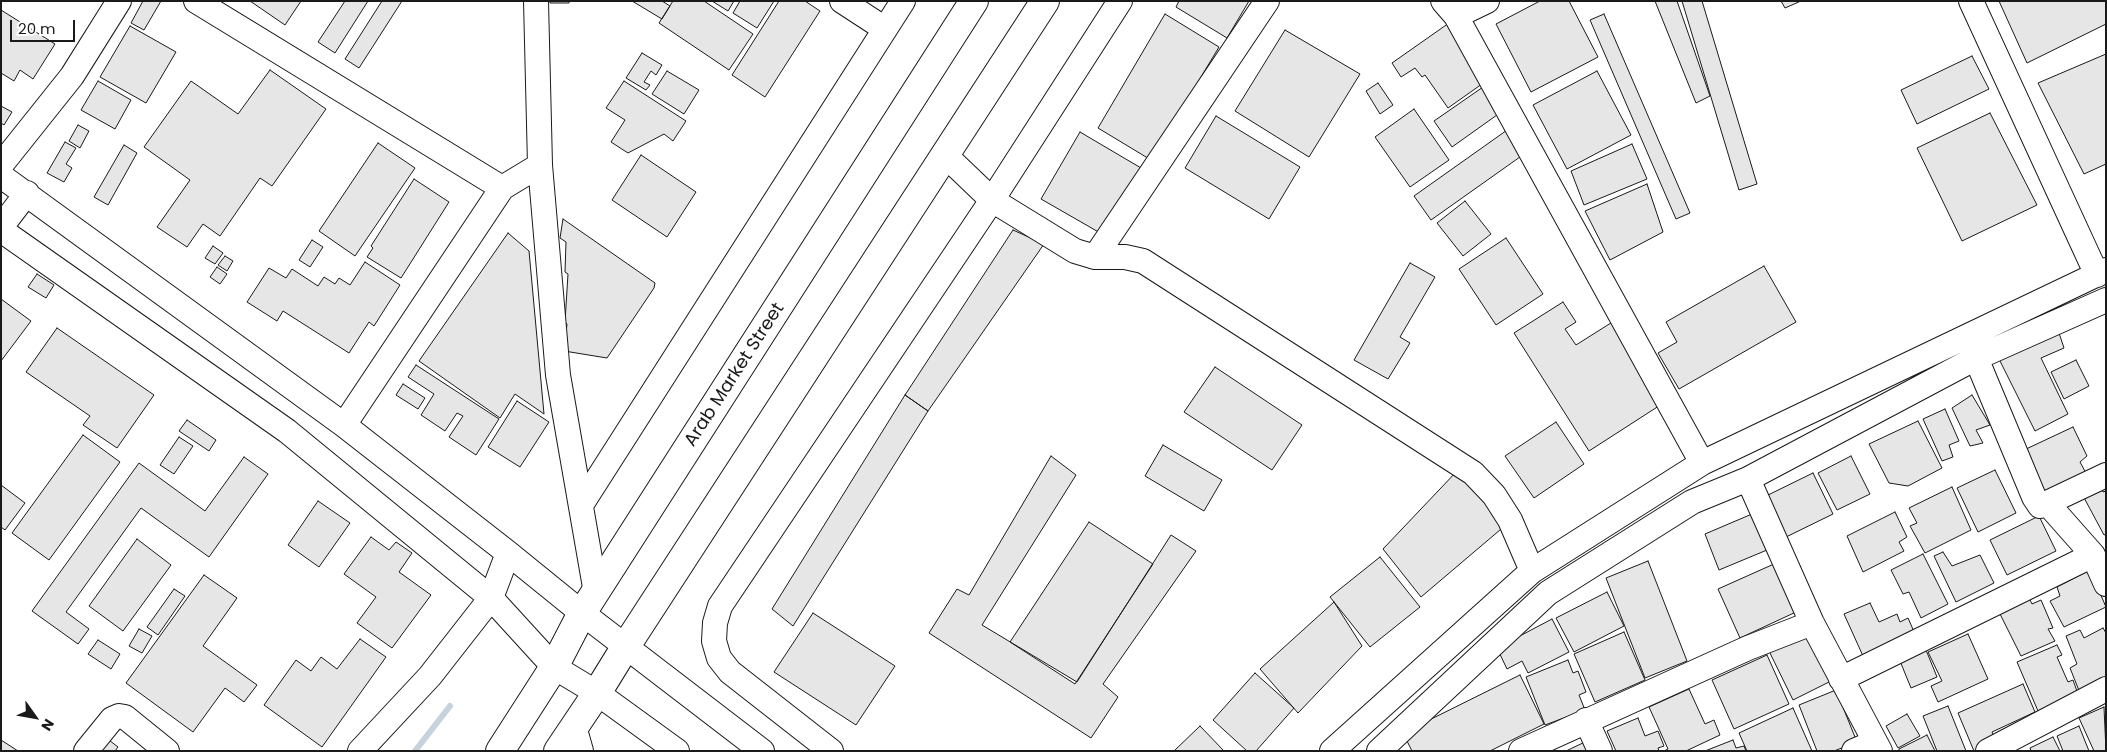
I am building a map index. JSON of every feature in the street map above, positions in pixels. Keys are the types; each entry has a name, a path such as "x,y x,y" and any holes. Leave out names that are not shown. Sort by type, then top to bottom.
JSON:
{"main road":[{"name":"Arab Market Street","path":"500,751 554,667 589,603 974,1"},
{"path":"558,751 577,738 598,693 626,646 1045,1"}],"street":[{"path":"1,165 72,76 119,1"},
{"path":"196,1 502,188"},
{"path":"536,1 540,165 558,375 581,505 589,603"},
{"path":"842,1 885,29"},
{"path":"581,505 903,1"},
{"path":"831,751 730,672 720,658 714,641 715,623 720,606 992,200 1120,1"},
{"path":"1095,257 1267,1"},
{"path":"1487,1 1449,8 1702,463"},
{"path":"1332,751 1532,571 1702,463 2101,272 1971,1"},
{"path":"945,155 992,200 1075,251 1095,257 1125,257 1143,262 1473,473 1494,495 1510,520 1532,571"},
{"path":"344,425 502,188 540,165"},
{"path":"1,176 27,193 344,425 508,553 589,603 626,646 762,751"},
{"path":"27,193 1,228 287,431 491,598 554,667 598,693 676,751"},
{"path":"1379,751 1548,594 1692,502 1748,479 1976,358 2106,300"},
{"path":"1976,358 2034,497 2040,506 2106,475"},
{"path":"1748,479 1812,623 1841,679 1870,748"},
{"path":"1642,501 1656,525"},
{"path":"2047,502 2093,555 2106,584"},
{"path":"360,751 430,676 491,598 508,553"},
{"path":"1841,679 2093,555"},
{"path":"1521,751 1748,648 1812,623"},
{"path":"1988,751 2106,689"},
{"path":"86,751 112,719 118,716 125,717 167,751"},
{"path":"1586,720 1600,751"},
{"path":"641,724 664,751"}],"building":[{"path":"143,1 161,1 144,30 131,23"},
{"path":"250,1 301,1 285,25"},
{"path":"345,1 368,1 335,53 318,42"},
{"path":"382,1 402,1 359,68 345,59"},
{"path":"550,1 569,1 569,3 550,3"},
{"path":"632,1 662,1 670,6 662,19"},
{"path":"673,1 704,1 753,34 729,70 659,23"},
{"path":"712,1 734,1 728,11"},
{"path":"740,1 774,1 757,28 733,13"},
{"path":"779,1 805,1 820,11 765,97 732,75"},
{"path":"1179,1 1249,1 1227,38 1176,7"},
{"path":"1540,1 1569,1 1598,57 1531,92 1496,24"},
{"path":"1655,1 1677,1 1710,96 1696,103"},
{"path":"1682,1 1702,1 1757,184 1739,190"},
{"path":"1781,1 1801,1 1785,8"},
{"path":"1999,1 2106,1 2106,24 2027,63"},
{"path":"1,10 55,44 33,79 20,70 14,81 1,73"},
{"path":"1165,14 1219,47 1151,160 1098,128"},
{"path":"1604,14 1690,213 1676,219 1590,20"},
{"path":"1449,23 1489,79 1448,108 1425,75 1422,77 1415,68 1401,77 1392,63"},
{"path":"130,26 176,52 146,103 100,77"},
{"path":"1285,30 1360,74 1309,157 1235,111"},
{"path":"642,53 662,65 656,75 651,71 644,82 650,85 646,90 626,78"},
{"path":"2106,54 2106,164 2084,174 2038,83"},
{"path":"1972,56 1989,89 1917,124 1901,90"},
{"path":"270,70 326,109 272,186 260,178 220,236 203,224 187,247 157,227 190,180 144,147 191,81 238,114"},
{"path":"667,71 699,90 684,114 652,94"},
{"path":"1597,71 1631,135 1567,169 1533,105"},
{"path":"98,81 131,100 115,129 81,110"},
{"path":"624,81 686,121 673,141 664,134 628,153 611,142 625,120 606,108"},
{"path":"1378,83 1393,105 1380,114 1366,91"},
{"path":"1486,85 1504,110 1452,147 1434,121"},
{"path":"1,106 12,112 4,125 1,123"},
{"path":"1414,109 1449,160 1410,187 1375,137"},
{"path":"1990,113 2037,205 1962,241 1917,148"},
{"path":"1216,116 1300,167 1269,219 1185,168"},
{"path":"78,125 89,131 80,148 69,141"},
{"path":"1510,128 1527,152 1431,220 1414,196"},
{"path":"1080,132 1141,168 1102,234 1041,199"},
{"path":"65,142 76,148 66,164 72,168 64,182 47,173"},
{"path":"378,143 415,168 355,256 319,231"},
{"path":"1632,144 1647,179 1584,205 1571,171"},
{"path":"124,145 137,153 108,205 94,197"},
{"path":"641,155 696,192 667,237 612,200"},
{"path":"414,179 449,202 401,278 367,257 373,248 371,246"},
{"path":"1647,184 1663,232 1610,260 1585,211"},
{"path":"1465,201 1491,234 1463,256 1437,223"},
{"path":"563,219 655,283 654,288 607,358 564,351 567,324 565,322 568,274 565,272 566,242 560,238"},
{"path":"1013,230 1044,244 928,411 905,395"},
{"path":"508,233 529,251 544,414 515,394 500,418 419,361"},
{"path":"1506,238 1543,294 1496,325 1459,269"},
{"path":"312,240 323,247 310,267 299,260"},
{"path":"213,246 223,253 215,264 205,258"},
{"path":"225,256 233,261 227,271 218,265"},
{"path":"365,262 400,285 374,326 369,322 349,353 283,311 277,321 247,302 269,268 286,278 292,269 318,286 324,277 335,284 339,278 350,285"},
{"path":"1410,263 1435,277 1400,337 1410,343 1388,379 1354,360"},
{"path":"1764,266 1796,322 1679,389 1658,353 1677,342 1666,322"},
{"path":"217,267 227,274 220,284 210,277"},
{"path":"37,274 54,285 46,298 28,287"},
{"path":"1,299 31,321 1,361"},
{"path":"1563,302 1576,322 1565,329 1576,345 1614,321 1665,402 1589,451 1514,333"},
{"path":"2057,327 2064,348 2041,358 2068,414 2035,431 1997,355"},
{"path":"57,328 154,395 117,448 83,425 90,416 26,372"},
{"path":"2076,360 2089,386 2064,399 2051,372"},
{"path":"416,365 499,419 476,455 449,437 463,416 457,413 445,431 421,415 434,394 408,377"},
{"path":"1215,367 1302,425 1272,470 1184,412"},
{"path":"403,384 425,398 418,409 396,395"},
{"path":"905,395 928,411 793,626 772,609"},
{"path":"1972,395 1990,425 1976,430 1983,443 1970,446 1952,408"},
{"path":"517,401 549,422 520,467 488,447"},
{"path":"1945,409 1959,441 1949,445 1953,457 1942,461 1923,419"},
{"path":"187,420 216,440 209,451 179,431"},
{"path":"1918,421 1942,468 1908,486 1889,483 1869,444"},
{"path":"1556,422 1584,464 1534,498 1505,456"},
{"path":"2073,427 2087,456 2080,462 2086,473 2045,495 2024,450"},
{"path":"83,435 120,462 49,560 12,533"},
{"path":"179,437 193,446 174,474 160,465"},
{"path":"1163,445 1222,480 1204,511 1145,476"},
{"path":"1051,456 1076,475 982,625 1077,682 1171,535 1196,551 1103,684 1118,697 1091,738 929,633 957,589 969,595"},
{"path":"1851,456 1870,494 1837,510 1818,473"},
{"path":"244,457 268,474 209,557 141,508 66,612 89,629 78,644 32,611 139,463 205,511"},
{"path":"1458,470 1507,524 1421,597 1383,549"},
{"path":"1995,470 2016,513 1978,532 1957,488"},
{"path":"1813,473 1833,514 1784,538 1764,497"},
{"path":"1,485 25,503 5,530 1,527"},
{"path":"2100,486 2103,492 2106,491 2106,534 2104,535 2082,494"},
{"path":"1952,487 1971,530 1925,553 1910,526 1917,523 1909,508"},
{"path":"318,501 350,523 319,567 288,545"},
{"path":"1895,512 1907,537 1899,542 1904,551 1863,572 1847,536"},
{"path":"1752,514 1767,550 1719,570 1705,534"},
{"path":"2039,516 2056,551 2007,575 1990,540"},
{"path":"1089,522 1153,564 1075,684 1010,642"},
{"path":"371,537 389,550 396,542 412,553 399,572 431,595 392,648 357,623 376,597 344,574"},
{"path":"137,539 171,565 123,631 89,606"},
{"path":"1943,552 1952,566 1980,555 1994,583 1956,602 1934,556"},
{"path":"1923,554 1948,604 1921,618 1909,592 1903,594 1891,570"},
{"path":"1380,557 1420,607 1370,647 1330,597"},
{"path":"1648,561 1687,661 1645,678 1606,578"},
{"path":"1774,564 1796,612 1740,638 1718,589"},
{"path":"2090,570 2106,607 2064,627 2050,601 2060,596 2057,587"},
{"path":"204,575 237,598 203,646 257,685 244,702 225,688 193,732 126,683"},
{"path":"174,589 185,596 158,635 147,627"},
{"path":"1607,592 1624,626 1574,652 1556,618"},
{"path":"2026,592 2032,604 2041,600 2053,628 2048,629 2055,641 2021,656 1998,610"},
{"path":"1334,602 1362,646 1298,713 1260,669"},
{"path":"1870,603 1879,622 1897,614 1900,622 1908,618 1915,634 1863,656 1844,614"},
{"path":"813,613 895,666 856,725 774,672"},
{"path":"1552,619 1569,652 1528,673 1522,661 1507,669 1497,648"},
{"path":"2103,628 2106,633 2106,681 2080,693 2070,668 2077,664 2066,636 2080,630 2084,638"},
{"path":"139,629 152,636 142,653 129,646"},
{"path":"1811,631 1835,679 1793,700 1769,651"},
{"path":"1624,632 1645,680 1595,702 1574,654"},
{"path":"1968,634 1988,679 1938,702 1931,686 1942,681 1928,652"},
{"path":"360,639 386,657 322,747 264,705 296,660 311,671 321,657 337,669"},
{"path":"98,640 120,654 111,669 88,654"},
{"path":"2057,645 2062,655 2057,657 2068,682 2073,680 2078,694 2038,711 2017,662"},
{"path":"1926,650 1937,677 1911,688 1900,661"},
{"path":"1767,655 1789,704 1734,729 1712,680"},
{"path":"1568,660 1573,673 1578,671 1586,692 1579,695 1585,710 1545,725 1526,677"},
{"path":"1255,673 1294,708 1256,751 1247,751 1213,720"},
{"path":"1520,675 1544,724 1490,751 1412,751 1403,733"},
{"path":"2023,684 2035,712 1992,732 1996,741 1974,751 1958,713"},
{"path":"1689,689 1705,724 1714,720 1720,735 1686,751 1664,751 1668,749 1649,707"},
{"path":"1836,690 1857,742 1834,751 1817,751 1799,705"},
{"path":"1948,706 1966,751 1937,751 1923,716"},
{"path":"2104,707 2106,751 2094,751 2079,718"},
{"path":"1793,708 1812,751 1747,751 1739,733"},
{"path":"1907,714 1920,736 1898,748 1886,726"},
{"path":"1638,718 1645,736 1658,731 1664,746 1658,748 1659,751 1616,751 1607,731"},
{"path":"1200,726 1224,751 1174,751"},
{"path":"2079,726 2089,751 2063,751 2057,736"},
{"path":"1927,735 1935,751 1899,751 1899,749"},
{"path":"105,737 118,747 115,751 96,751"},
{"path":"2053,737 2060,751 2031,751 2030,748"},
{"path":"1,740 18,751 1,751"},
{"path":"1733,740 1736,748 1744,746 1746,751 1705,751"},
{"path":"1587,741 1592,751 1566,751"}],"waterway":[{"path":"415,751 450,706"}]}
